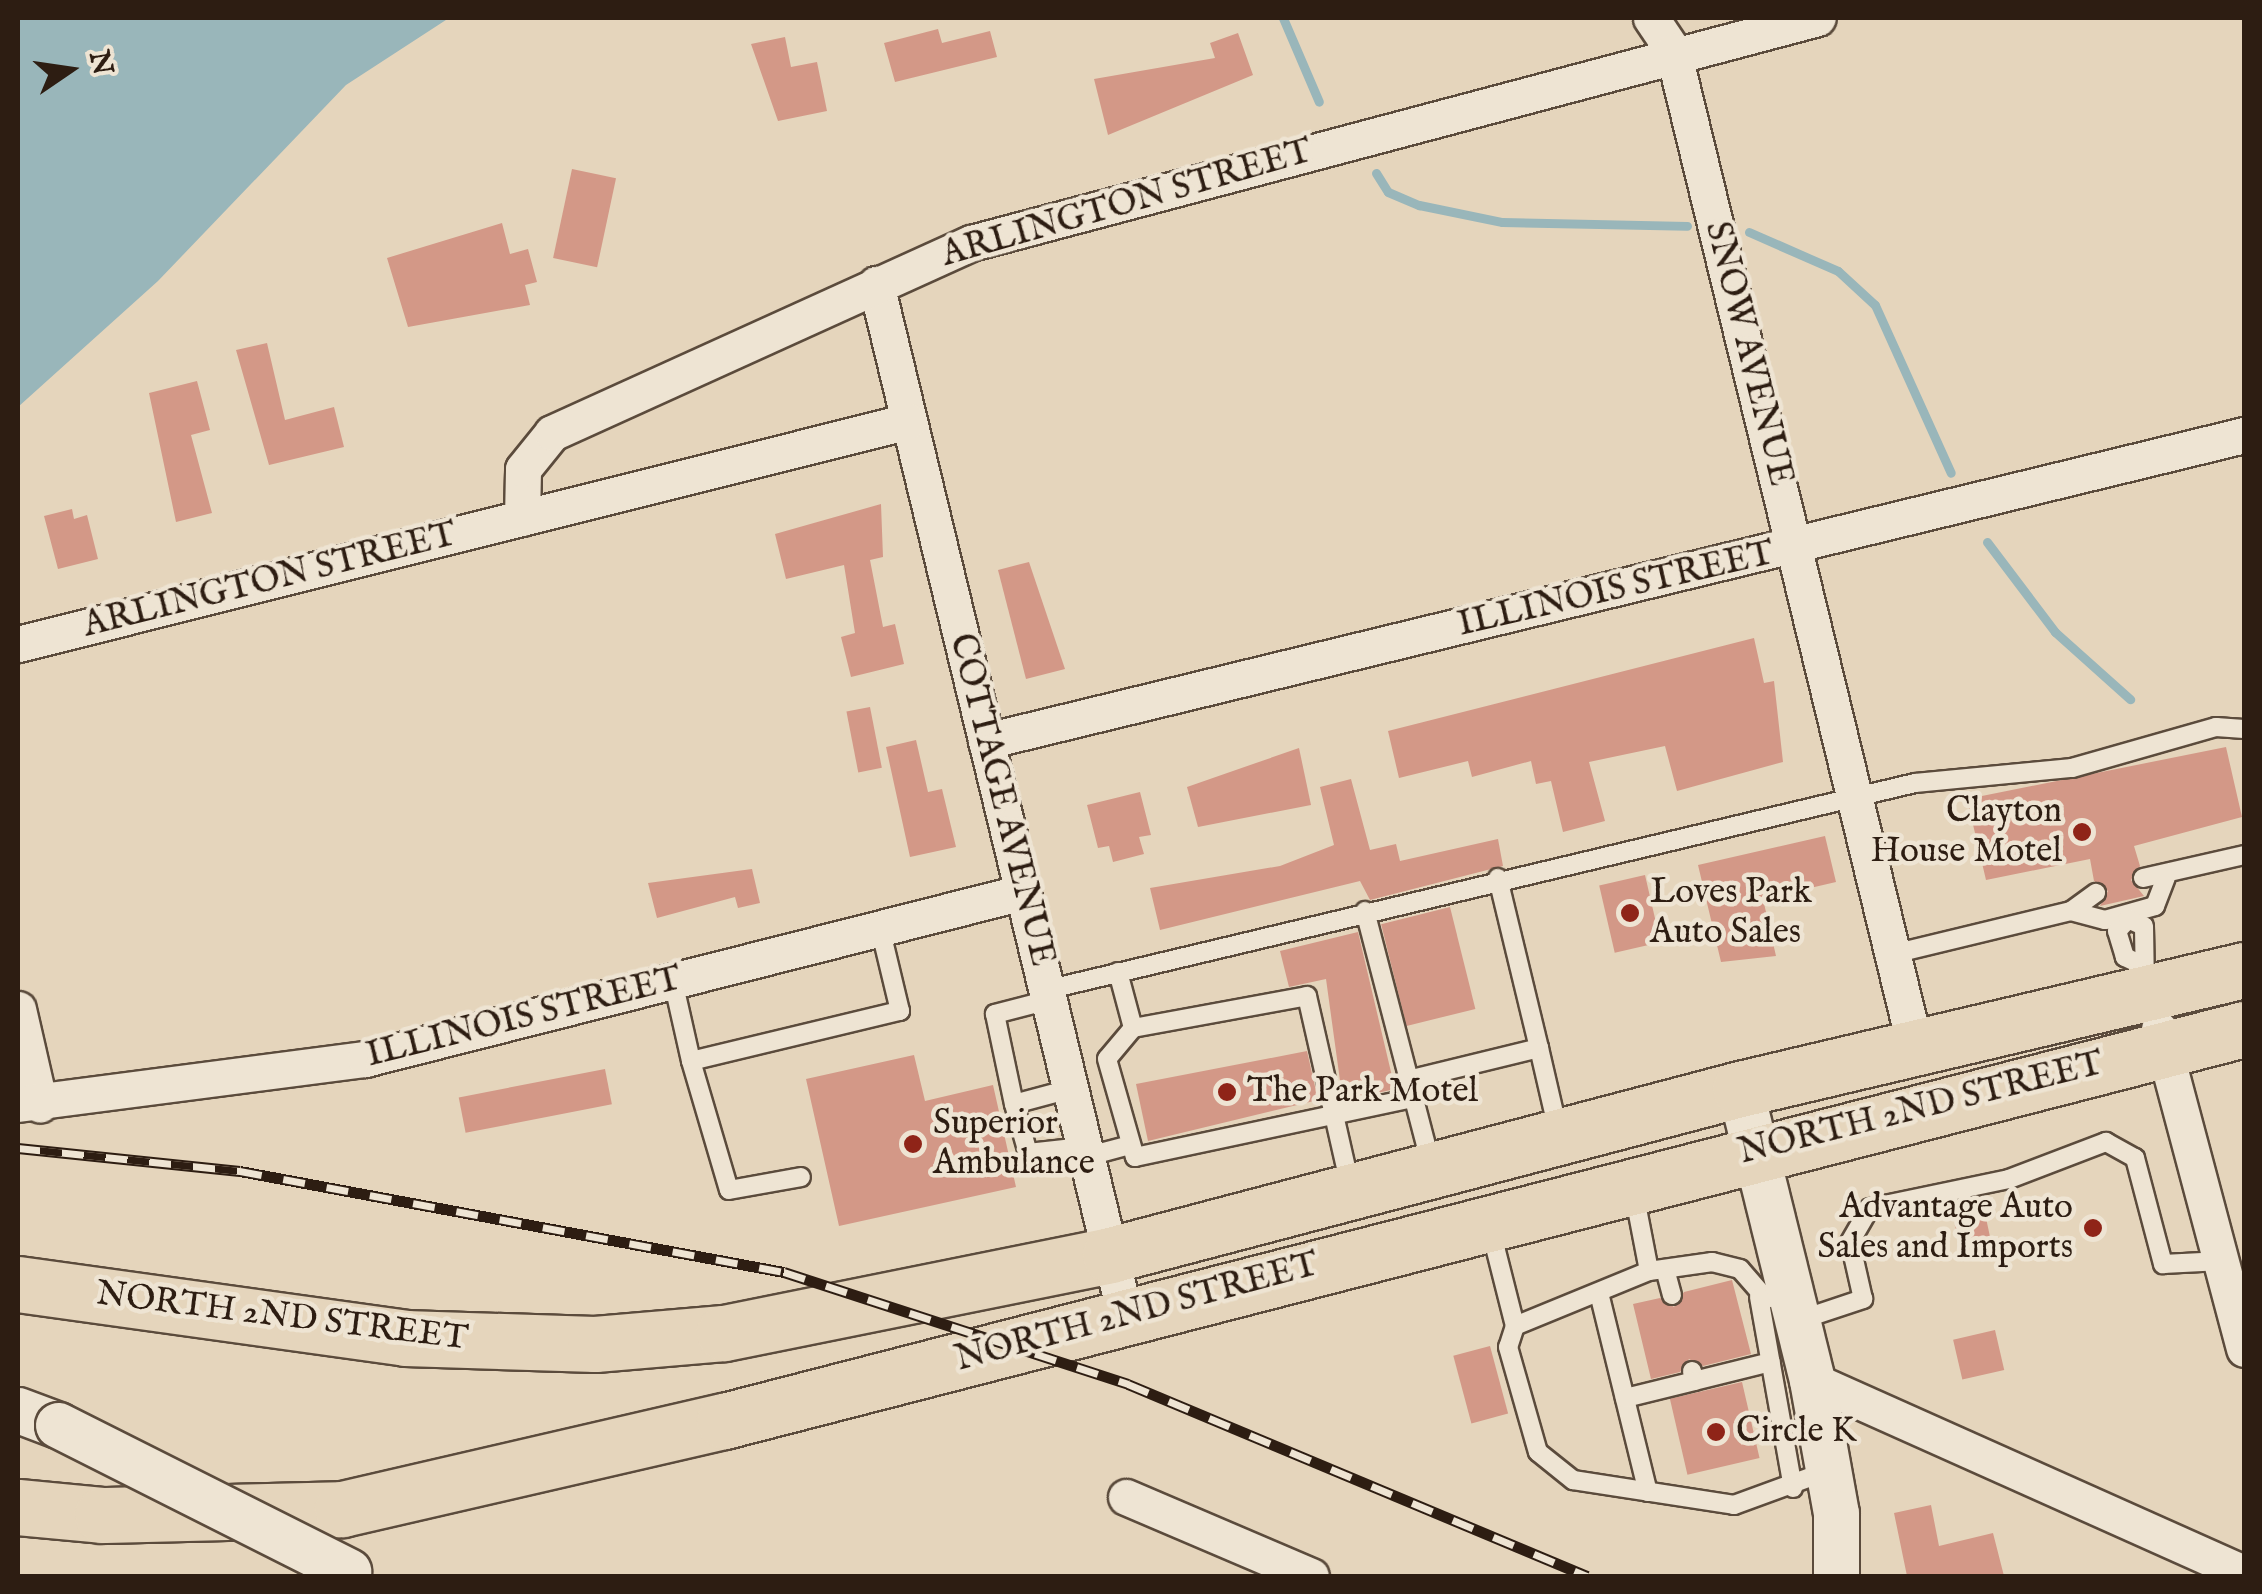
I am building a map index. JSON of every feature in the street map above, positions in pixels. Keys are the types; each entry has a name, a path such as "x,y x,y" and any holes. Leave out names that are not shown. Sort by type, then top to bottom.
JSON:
{"main road":[{"name":"NORTH 2ND STREET","path":"18,1284 405,1338 595,1344 724,1333 1110,1255 1740,1089 1915,1047 2143,979 2244,970"},
{"name":"NORTH 2ND STREET","path":"18,1508 342,1509 1125,1316 1757,1150 2244,1030"}],"street":[{"name":"SNOW AVENUE","path":"1651,18 1673,50 1915,1047"},
{"name":"ARLINGTON STREET","path":"522,518 524,468 552,433 970,244 1673,50 1818,18"},
{"name":"COTTAGE AVENUE","path":"876,284 1125,1316"},
{"name":"ARLINGTON STREET","path":"18,644 909,421"},
{"name":"ILLINOIS STREET","path":"986,740 2244,435"},
{"name":"ILLINOIS STREET","path":"29,1104 365,1059 1022,892"},
{"path":"2143,979 2166,1048 2244,1349"},
{"path":"18,1009 29,1104"},
{"path":"1740,1089 1757,1150 1811,1479 1836,1576"},
{"path":"1791,1371 2244,1573"},
{"path":"38,1417 354,1574"},
{"path":"1126,1497 1311,1576"}],"lane":[{"path":"1130,1145 1084,1152 1028,1153 995,1014 1118,972 1498,878 1855,796 2072,768 2216,727 2244,729"},
{"path":"2144,878 2166,878 2244,855"},
{"path":"1498,878 1560,1136"},
{"path":"2071,911 2105,920 2128,916 2155,906 2166,878"},
{"path":"1893,954 2071,911 2096,893"},
{"path":"1365,911 1433,1170"},
{"path":"2128,916 2144,926 2143,979"},
{"path":"691,1061 900,1011 880,928"},
{"path":"1118,972 1133,1028"},
{"path":"673,981 691,1061 729,1190 800,1177"},
{"path":"1351,1191 1335,1117 1307,996 1133,1028 1107,1059 1130,1145 1143,1159 1335,1117 1539,1048"},
{"path":"1014,1104 1070,1089"},
{"path":"1514,1326 1657,1270 1712,1262 1740,1269 1784,1308 1863,1300 1850,1242 1870,1208 2008,1178 2106,1142 2135,1158 2163,1264 2222,1261"},
{"path":"1632,1183 1657,1270 1672,1294"},
{"path":"1488,1220 1514,1326 1508,1347 1538,1452 1573,1480 1734,1505 1811,1479"},
{"path":"1600,1293 1648,1492"},
{"path":"1625,1398 1693,1376 1791,1371"}],"water":[{"path":"18,18 449,18 346,85 158,281 18,407"}],"building":[{"path":"938,29 942,43 990,31 997,57 895,82 884,43"},
{"path":"1238,33 1253,75 1108,135 1094,79 1215,58 1210,43"},
{"path":"785,37 791,67 817,62 827,111 778,121 751,44"},
{"path":"572,169 616,178 597,267 553,258"},
{"path":"502,223 510,254 528,249 537,282 525,285 530,305 408,327 387,258"},
{"path":"267,343 285,420 334,407 344,447 269,465 236,350"},
{"path":"197,381 210,430 191,435 212,513 176,522 149,393"},
{"path":"881,504 883,557 870,560 883,627 895,624 904,664 851,677 841,637 855,633 844,565 786,579 775,534"},
{"path":"72,509 74,519 87,515 98,559 58,569 44,516"},
{"path":"1029,562 1065,669 1026,679 998,570"},
{"path":"1754,638 1764,683 1774,681 1783,762 1677,791 1665,746 1589,762 1605,821 1563,832 1551,781 1536,784 1531,761 1472,777 1468,761 1399,778 1388,731"},
{"path":"870,707 882,768 858,772 846,712"},
{"path":"916,740 928,792 942,789 956,847 910,857 886,747"},
{"name":"Clayton House Motel","path":"2226,747 2242,817 2134,846 2140,866 2131,880 2144,896 2100,906 2108,891 2094,881 2090,859 1986,880 1967,799"},
{"path":"1299,748 1311,805 1198,827 1187,787"},
{"path":"1351,779 1370,850 1396,844 1400,861 1498,839 1503,866 1370,900 1360,881 1160,930 1150,888 1280,866 1334,845 1320,787"},
{"path":"1140,792 1151,835 1139,837 1144,854 1113,862 1109,846 1098,848 1087,805"},
{"path":"1825,836 1836,882 1763,899 1776,956 1721,962 1698,865"},
{"path":"752,869 760,903 738,908 735,897 657,918 648,883"},
{"name":"Loves Park Auto Sales","path":"1645,875 1661,942 1615,953 1599,886"},
{"path":"1450,907 1475,1009 1407,1026 1381,924"},
{"path":"1358,932 1395,1089 1355,1098 1342,1095 1326,979 1289,987 1280,951"},
{"name":"The Park Motel","path":"1307,1051 1318,1100 1148,1141 1136,1084"},
{"name":"Superior Ambulance","path":"914,1055 925,1101 993,1085 1016,1187 839,1226 806,1079"},
{"path":"605,1069 612,1104 466,1133 459,1097"},
{"path":"1986,1218 1992,1247 1961,1254 1955,1225"},
{"name":"Circle K","path":"1732,1280 1751,1354 1703,1366 1689,1359 1680,1372 1651,1379 1633,1304 1660,1298 1674,1307 1684,1292"},
{"path":"1995,1330 2004,1370 1962,1380 1953,1340"},
{"path":"1490,1346 1508,1414 1471,1423 1453,1356"},
{"name":"Circle K","path":"1742,1382 1760,1458 1687,1475 1670,1399"},
{"path":"1931,1505 1939,1546 1993,1533 2004,1576 1907,1576 1894,1513"}],"waterway":[{"path":"1283,18 1319,102"},
{"path":"1376,173 1388,192 1419,205 1502,222 1687,226"},
{"path":"1749,232 1838,271 1875,305 1951,473"},
{"path":"1987,542 2055,632 2130,699"}],"railway":[{"path":"18,1148 240,1171 784,1272 1128,1384 1588,1576"}],"place":[{"name":"Clayton House Motel","path":"2082,832"},
{"name":"Loves Park Auto Sales","path":"1630,913"},
{"name":"The Park Motel","path":"1227,1092"},
{"name":"Superior Ambulance","path":"913,1144"},
{"name":"Advantage Auto Sales and Imports","path":"2093,1228"},
{"name":"Circle K","path":"1716,1432"}]}
